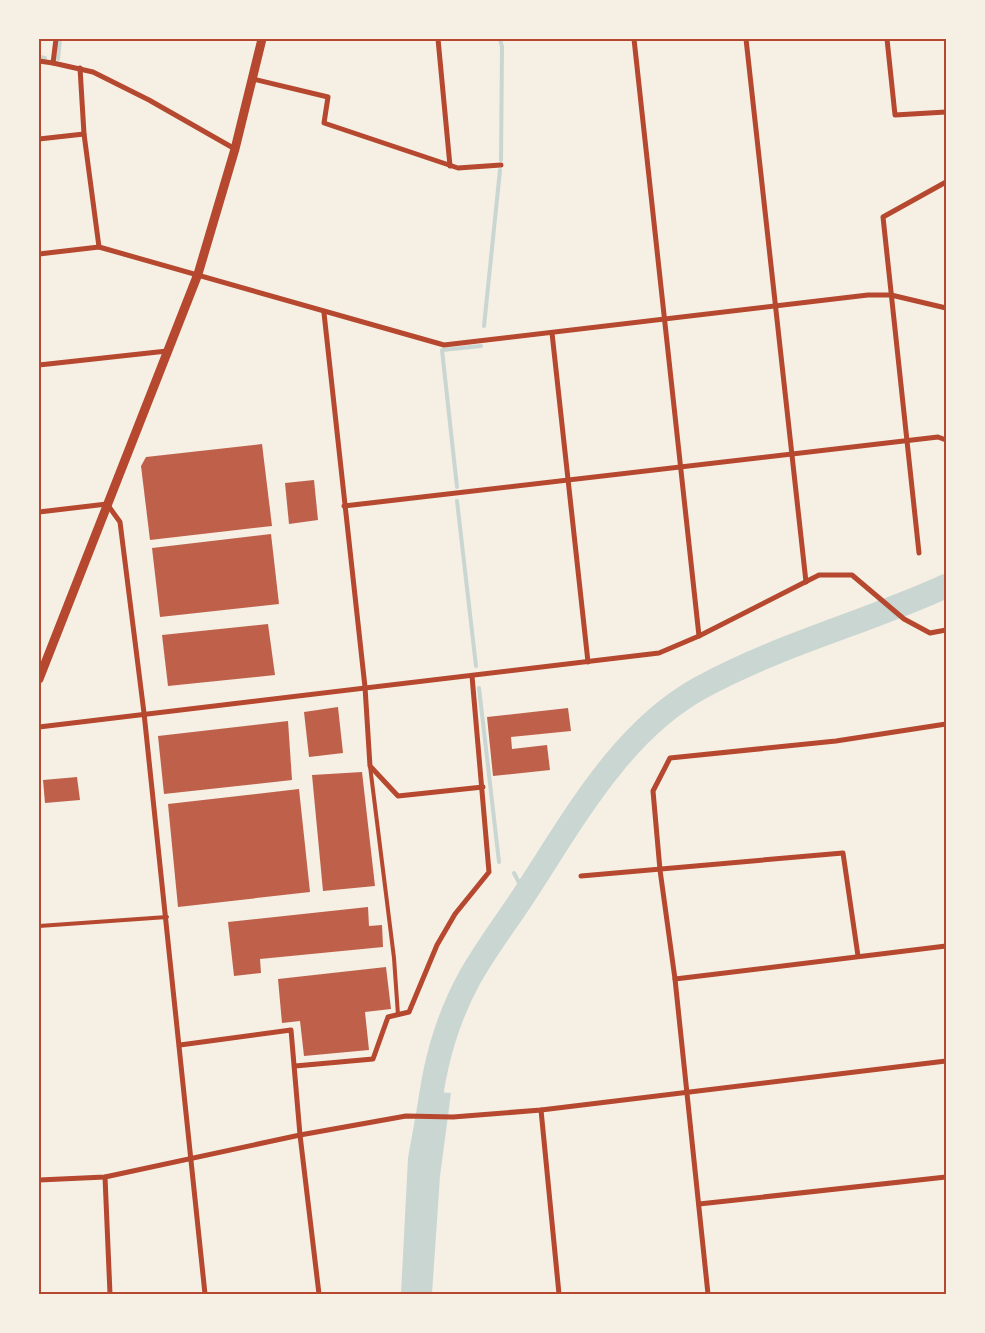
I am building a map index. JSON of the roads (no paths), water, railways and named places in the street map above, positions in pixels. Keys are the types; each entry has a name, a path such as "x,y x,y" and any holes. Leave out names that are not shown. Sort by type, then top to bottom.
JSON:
{"street":[{"path":"54,62 56,39"},
{"path":"39,679 198,274 235,149 262,39"},
{"path":"438,39 450,166"},
{"path":"634,39 699,636"},
{"path":"746,39 774,308 806,582"},
{"path":"888,39 895,115 946,112"},
{"path":"39,61 54,62 93,72 149,100 235,149"},
{"path":"80,68 84,134 99,247"},
{"path":"253,78 328,97 324,123 458,168 501,165"},
{"path":"39,139 84,134"},
{"path":"918,553 908,441 883,216 946,182"},
{"path":"39,254 99,247 198,274 324,313 444,345 774,308 868,295 891,294 946,308"},
{"path":"324,313 365,687 370,766 398,796 483,787"},
{"path":"552,333 588,662"},
{"path":"39,365 169,351"},
{"path":"344,506 908,441 938,438 946,440"},
{"path":"39,512 107,504"},
{"path":"107,504 120,522 144,713 206,1294"},
{"path":"39,727 659,653 699,636 819,575 852,575 904,619 930,633 946,630"},
{"path":"295,1066 373,1059 388,1017 408,1012 433,954 455,914 490,872 472,676"},
{"path":"708,1294 675,979 660,870 653,791 670,758 836,741 946,724"},
{"path":"581,876 843,853 858,956"},
{"path":"675,979 946,946"},
{"path":"180,1045 291,1030 300,1135 319,1294"},
{"path":"39,1180 105,1177 192,1160 300,1135 409,1116 454,1117 541,1110 946,1062"},
{"path":"541,1110 559,1294"},
{"path":"105,1177 110,1294"},
{"path":"699,1204 946,1177"}],"lane":[{"path":"370,766 394,958 398,1015"},
{"path":"39,926 167,917"}],"waterway":[{"path":"58,59 60,39"},
{"path":"500,39 502,47 501,160"},
{"path":"39,57 45,58"},
{"path":"484,326 500,170"},
{"path":"457,487 442,350 481,346"},
{"path":"457,501 476,666"},
{"path":"428,1123 436,1068 441,1049 453,1013 469,979 602,778 647,727 672,706 700,688 730,673 760,659 946,586"},
{"path":"479,688 499,862"},
{"path":"514,873 525,894"}]}
